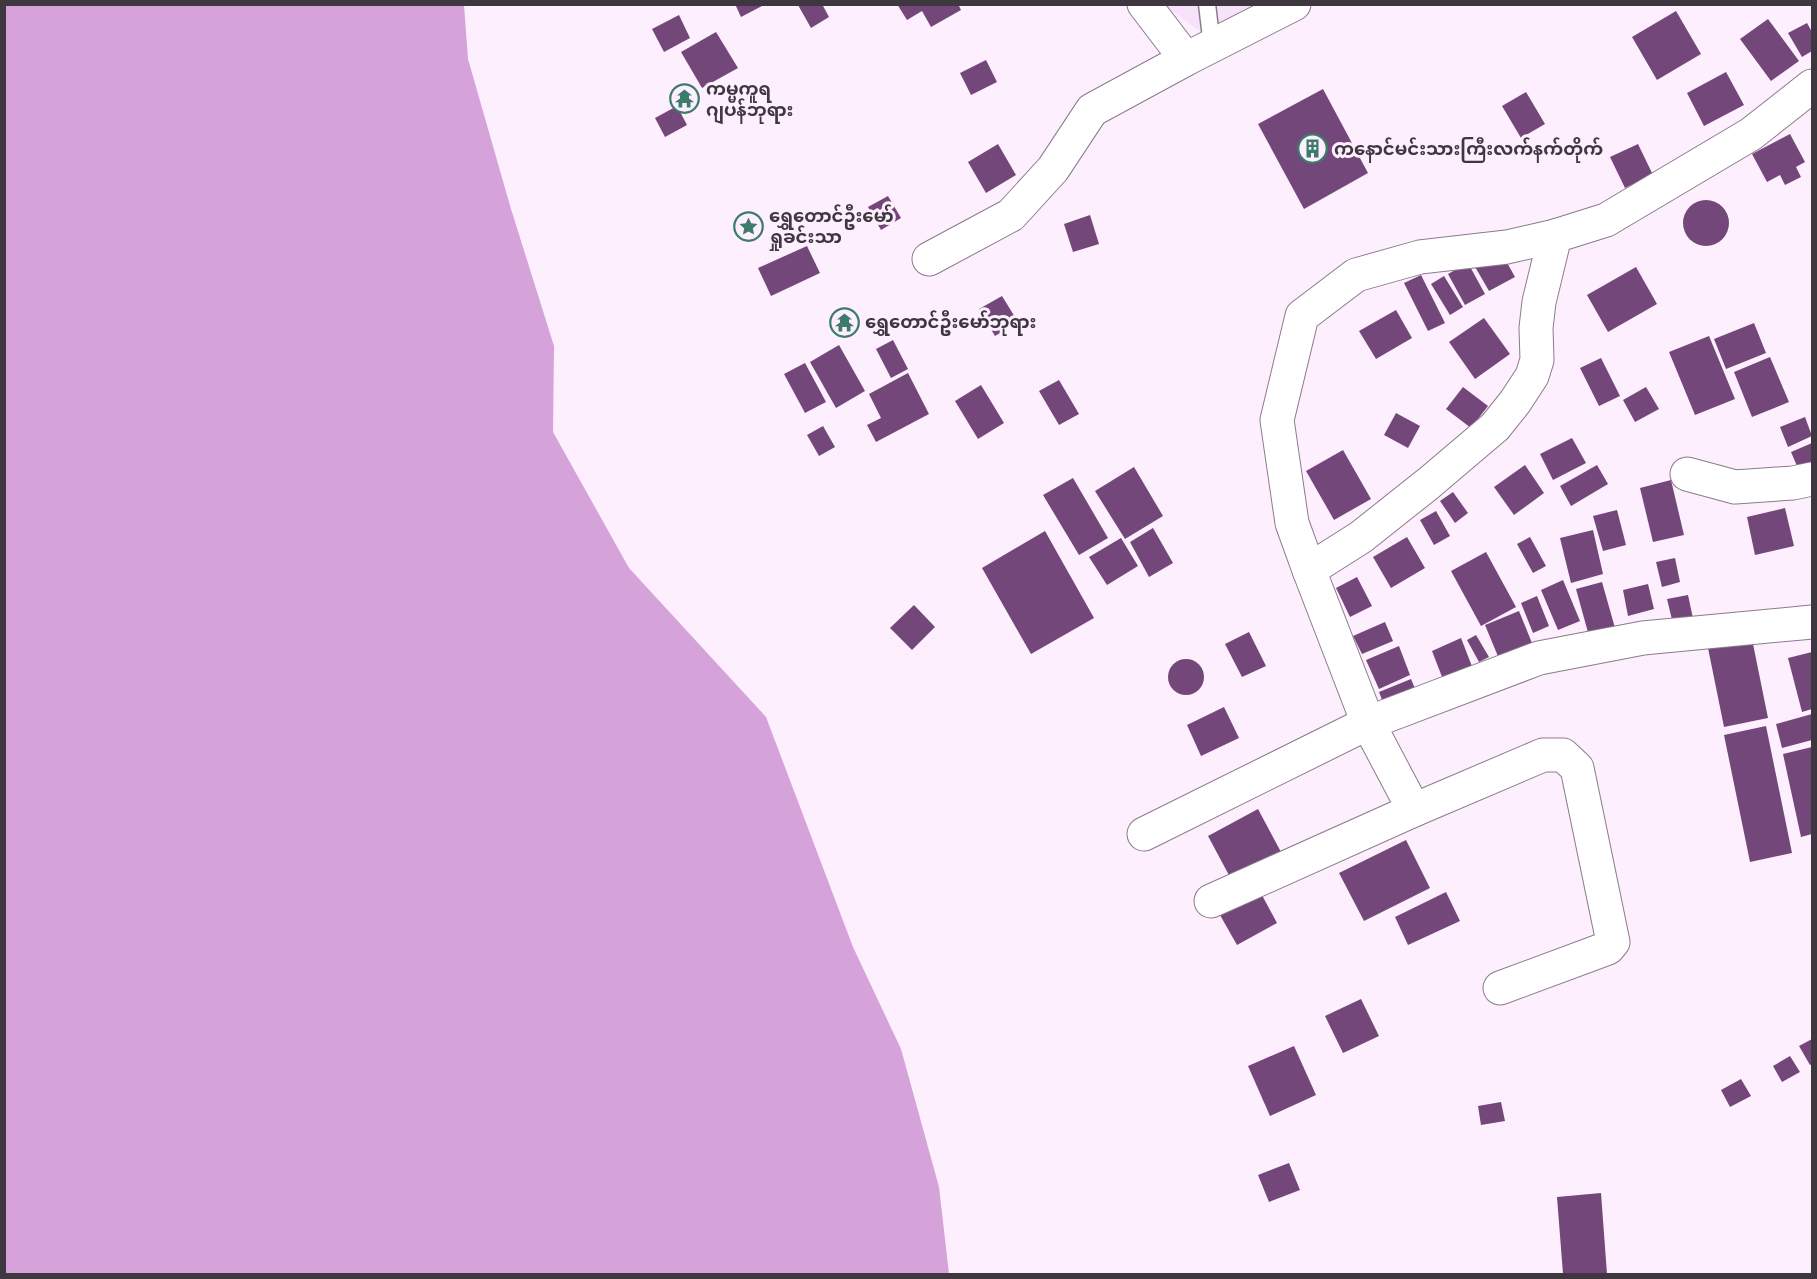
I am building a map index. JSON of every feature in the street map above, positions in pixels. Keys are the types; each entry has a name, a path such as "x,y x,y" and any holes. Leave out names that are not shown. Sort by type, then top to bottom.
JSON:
{"street":[{"path":"1144,4 1199,52"},
{"path":"929,259 1011,215 1053,169 1092,110 1294,4"},
{"path":"1414,810 1368,723 1292,523 1277,420 1302,316 1356,275 1420,257 1507,247 1555,236 1606,220 1751,134 1812,86"},
{"path":"1309,570 1361,537 1429,483 1495,427 1515,402 1533,376 1538,360 1536,328 1539,302 1555,236"},
{"path":"1687,474 1735,487 1793,483 1812,479"},
{"path":"1144,834 1368,723 1539,657 1643,638 1812,622"},
{"path":"1211,901 1543,755 1563,755 1577,768 1613,942 1608,948 1500,988"}],"lane":[{"path":"1199,52 1207,4"}],"shaded area":[{"path":"5,4 464,5 468,59 511,209 554,346 553,432 629,568 766,717 853,947 901,1049 939,1187 949,1274 5,1274"},
{"path":"1164,5 1260,5 1205,35"}],"building":[{"path":"735,4 761,4 762,6 741,17"},
{"path":"799,4 822,4 829,17 811,28"},
{"path":"897,4 958,4 961,10 931,27 922,11 907,20"},
{"path":"1676,11 1701,54 1657,80 1632,37"},
{"path":"679,15 690,38 664,52 652,29"},
{"path":"1768,19 1799,61 1771,81 1740,39"},
{"path":"1807,23 1812,32 1812,51 1802,57 1788,33"},
{"path":"716,32 738,68 702,88 681,52"},
{"path":"986,60 997,82 971,95 960,73"},
{"path":"1726,72 1744,105 1704,126 1687,93"},
{"name":"ကနောင်မင်းသားကြီးလက်နက်တိုက်","path":"1323,89 1368,173 1304,209 1258,124"},
{"path":"1526,92 1545,124 1521,138 1502,106"},
{"path":"677,106 687,125 665,137 655,118"},
{"path":"1790,134 1805,162 1796,167 1801,177 1785,185 1780,175 1767,182 1752,154"},
{"path":"998,144 1016,175 986,193 968,162"},
{"path":"1638,144 1653,175 1625,188 1610,157"},
{"path":"888,196 901,218 881,230 868,207"},
{"path":"1706,200 1715,201 1722,207 1728,214 1728,232 1722,239 1715,245 1706,246 1697,245 1690,239 1684,232 1683,223 1684,214 1690,207 1697,201"},
{"path":"1090,215 1099,244 1073,252 1064,224"},
{"path":"807,246 820,273 771,296 758,268"},
{"path":"1500,250 1515,277 1489,291 1474,265"},
{"path":"1468,263 1485,294 1465,305 1448,274"},
{"path":"1636,267 1657,304 1608,332 1587,295"},
{"path":"1421,275 1445,323 1428,331 1404,283"},
{"path":"1444,276 1463,307 1450,315 1431,284"},
{"path":"1002,296 1018,322 995,336 979,309"},
{"path":"1396,310 1412,338 1376,359 1359,331"},
{"path":"1484,318 1510,354 1475,379 1449,342"},
{"path":"1754,323 1766,353 1726,369 1714,339"},
{"path":"1709,336 1735,399 1695,415 1669,352"},
{"path":"893,340 908,369 891,378 876,349"},
{"path":"839,345 865,391 836,408 810,362"},
{"path":"1770,357 1789,402 1752,417 1734,372"},
{"path":"1601,358 1620,396 1599,406 1580,368"},
{"path":"805,363 826,402 805,413 784,374"},
{"path":"908,373 929,414 876,442 867,425 881,418 869,394"},
{"path":"1059,380 1079,414 1059,425 1039,391"},
{"path":"981,385 1004,423 978,439 955,401"},
{"path":"1463,387 1488,406 1471,428 1446,409"},
{"path":"1646,387 1659,409 1635,422 1623,400"},
{"path":"1396,413 1420,426 1408,448 1384,435"},
{"path":"1805,417 1812,436 1788,447 1780,427"},
{"path":"823,426 835,447 819,456 807,435"},
{"path":"1572,438 1586,463 1553,480 1540,454"},
{"path":"1812,443 1812,468 1800,473 1791,452"},
{"path":"1343,450 1371,499 1334,520 1306,471"},
{"path":"1525,465 1544,493 1514,515 1494,487"},
{"path":"1597,465 1608,484 1571,506 1560,486"},
{"path":"1134,467 1163,516 1125,539 1095,491"},
{"path":"1073,478 1108,538 1079,555 1043,495"},
{"path":"1671,480 1684,535 1653,542 1640,488"},
{"path":"1453,492 1468,513 1455,523 1440,501"},
{"path":"1785,508 1794,546 1755,555 1747,517"},
{"path":"1617,510 1626,545 1603,551 1593,516"},
{"path":"1436,511 1450,536 1434,545 1420,520"},
{"path":"1153,528 1173,563 1149,577 1130,542"},
{"path":"1593,530 1603,574 1571,583 1560,538"},
{"path":"1045,531 1094,618 1031,654 982,568"},
{"path":"1407,537 1425,568 1391,588 1373,557"},
{"path":"1530,537 1546,566 1533,573 1517,544"},
{"path":"1121,538 1138,566 1107,585 1089,557"},
{"path":"1486,552 1516,607 1481,626 1451,571"},
{"path":"1675,558 1680,582 1662,587 1656,562"},
{"path":"1357,577 1372,606 1350,617 1336,588"},
{"path":"1563,580 1580,621 1558,630 1541,590"},
{"path":"1602,582 1615,628 1589,636 1576,589"},
{"path":"1648,584 1654,609 1628,616 1623,590"},
{"path":"1688,595 1694,623 1674,628 1667,599"},
{"path":"1537,596 1549,626 1533,633 1521,603"},
{"path":"914,605 935,627 912,650 890,628"},
{"path":"1519,611 1536,653 1502,666 1485,625"},
{"path":"1385,622 1393,641 1362,654 1353,636"},
{"path":"1249,632 1266,666 1242,677 1225,644"},
{"path":"1476,635 1489,657 1479,662 1467,640"},
{"path":"1461,638 1473,669 1444,682 1432,651"},
{"path":"1752,639 1768,718 1724,727 1708,648"},
{"path":"1399,646 1410,675 1379,689 1366,660"},
{"path":"1812,652 1812,709 1802,712 1788,658"},
{"path":"1186,659 1199,664 1204,677 1199,690 1186,695 1173,690 1168,677 1173,664"},
{"path":"1411,679 1416,691 1384,705 1379,692"},
{"path":"1224,707 1239,738 1201,756 1187,725"},
{"path":"1812,714 1812,740 1782,748 1776,724"},
{"path":"1766,726 1792,853 1750,862 1724,735"},
{"path":"1812,747 1812,834 1801,837 1783,754"},
{"path":"1258,809 1281,852 1231,879 1208,836"},
{"path":"1406,840 1430,888 1364,921 1339,873"},
{"path":"1257,886 1277,923 1237,945 1216,908"},
{"path":"1446,892 1460,921 1408,945 1395,917"},
{"path":"1361,999 1379,1036 1343,1053 1325,1016"},
{"path":"1812,1039 1812,1064 1810,1065 1799,1046"},
{"path":"1294,1046 1316,1095 1270,1116 1248,1066"},
{"path":"1790,1056 1800,1072 1782,1082 1773,1066"},
{"path":"1741,1079 1751,1096 1730,1107 1721,1090"},
{"path":"1501,1102 1505,1121 1481,1125 1478,1106"},
{"path":"1289,1163 1300,1190 1269,1202 1258,1175"},
{"path":"1601,1193 1607,1274 1563,1274 1557,1197"}],"place":[{"name":"ကမ္မကူရ ဂျပန်ဘုရား","path":"685,99"},
{"name":"ကနောင်မင်းသားကြီးလက်နက်တိုက်","path":"1313,149"},
{"name":"ရွှေတောင်ဦးမော် ရှုခင်းသာ","path":"748,226"},
{"name":"ရွှေတောင်ဦးမော်ဘုရား","path":"844,322"}]}
